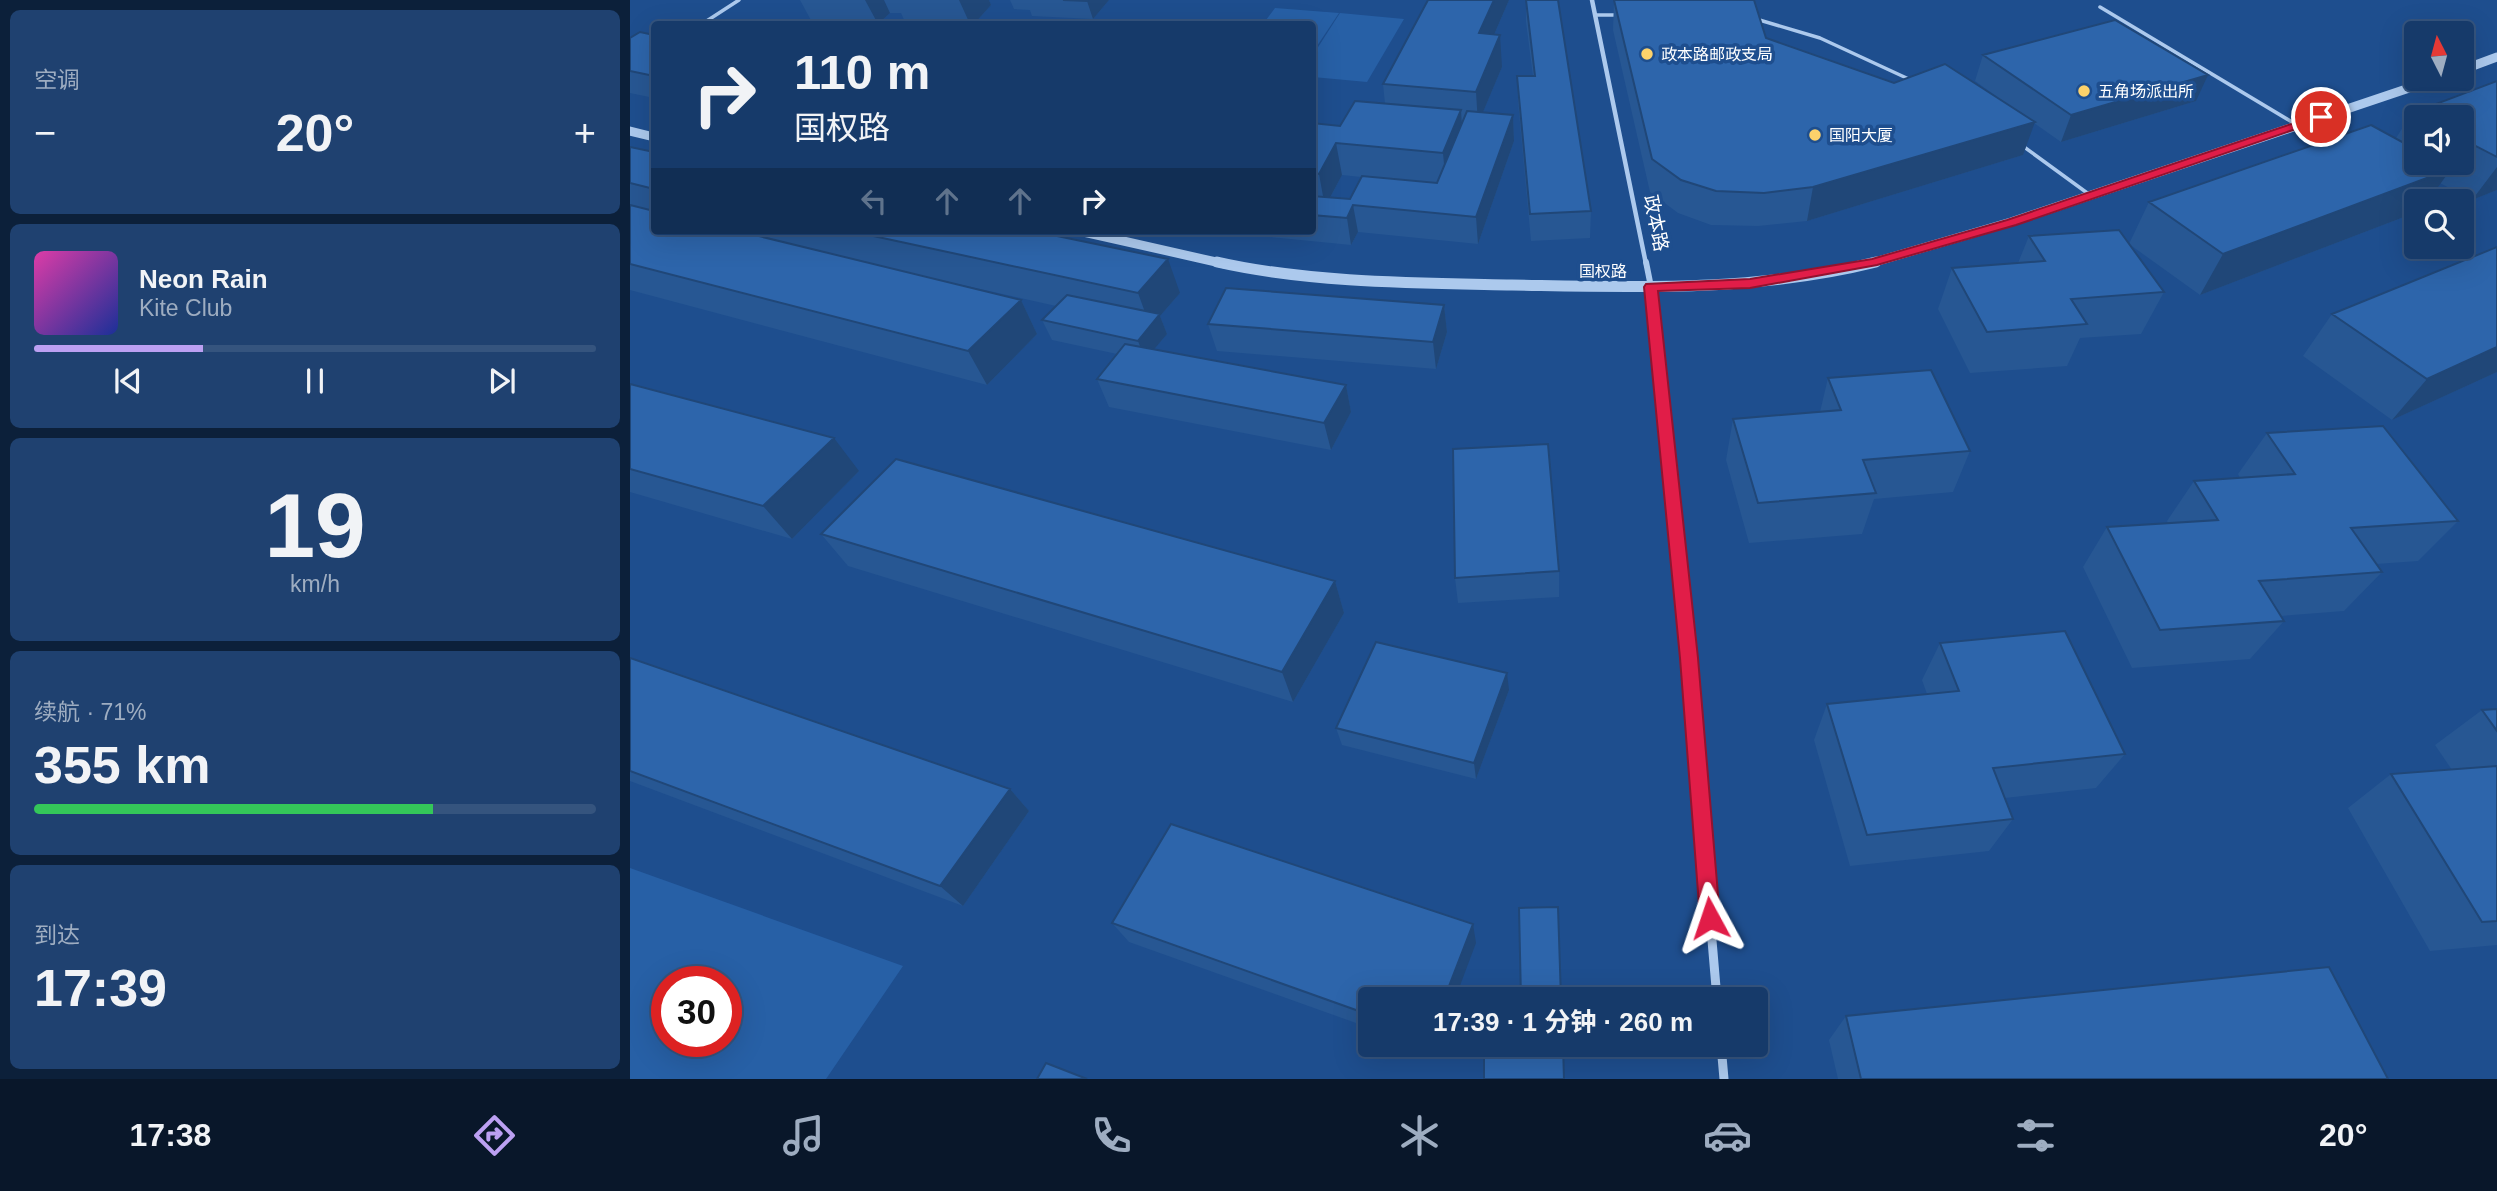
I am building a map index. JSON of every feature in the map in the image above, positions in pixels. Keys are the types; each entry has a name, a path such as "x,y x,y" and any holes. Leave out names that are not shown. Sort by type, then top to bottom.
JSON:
{"street":[{"name":"政本路","path":"1592,0 1651,287 1688,645 1716,987"},
{"path":"2474,65 2497,57"},
{"name":"国权路","path":"1097,235 1248,269 1407,283 1651,287 1750,284 1873,262 2011,222 2404,90"},
{"path":"630,131 651,136"},
{"path":"1722,1057 1724,1079"}],"lane":[{"path":"707,21 740,0"},
{"path":"2101,8 2297,125"},
{"path":"1595,15 1622,15"},
{"path":"1756,19 1820,38 1915,82"},
{"path":"2013,139 2090,195"}],"shaded area":[{"path":"1275,8 1339,13 1316,48 1316,21 1265,21"},
{"path":"1340,13 1404,19 1367,82 1316,77 1316,50"},
{"path":"630,868 903,966 826,1079 630,1079"}],"building":[{"path":"1428,0 1494,0 1479,33 1500,35 1476,92 1383,84"},
{"path":"1526,0 1558,0 1591,211 1530,214 1517,76 1535,76"},
{"name":"国阳大厦","path":"1614,0 1754,0 1766,38 1894,83 1945,64 2035,122 1813,187 1764,193 1716,191 1681,180 1652,159"},
{"path":"2115,20 2208,75 2071,115 1983,55"},
{"path":"640,32 651,34 651,75 630,71 630,38"},
{"path":"2497,81 2497,157 2474,145 2474,105 2433,105"},
{"path":"1355,101 1461,110 1443,153 1336,143 1319,174 1316,174 1316,123 1340,126"},
{"path":"1467,111 1513,115 1476,217 1353,205 1347,218 1316,215 1316,196 1350,199 1362,176 1437,183"},
{"path":"2371,125 2404,143 2404,175 2435,175 2223,254 2149,202"},
{"path":"630,147 651,151 651,188 630,183"},
{"path":"630,205 651,210 651,235 754,235 1021,300 968,351 630,264"},
{"path":"2119,230 2164,292 2071,299 2087,324 1987,332 1952,268 2045,261 2029,236"},
{"path":"869,235 1052,235 1168,259 1138,293"},
{"path":"2497,247 2497,347 2427,379 2332,314 2467,259 2474,259 2474,256"},
{"path":"1226,288 1444,305 1433,342 1208,324"},
{"path":"1067,295 1160,314 1138,341 1042,320"},
{"path":"1125,344 1346,385 1324,423 1097,379"},
{"path":"1931,370 1970,451 1863,460 1876,493 1758,503 1733,419 1841,410 1828,378"},
{"path":"630,384 834,438 763,506 630,469"},
{"path":"2383,426 2458,521 2351,528 2382,572 2259,581 2284,621 2160,630 2107,527 2218,520 2194,481 2295,474 2267,433"},
{"path":"1548,444 1559,571 1455,578 1453,449"},
{"path":"896,459 1335,581 1282,672 821,534"},
{"path":"2065,631 2125,754 1993,768 2013,819 1867,835 1827,704 1959,691 1940,643"},
{"path":"1376,642 1507,673 1474,763 1336,728"},
{"path":"630,658 1010,789 940,886 630,771"},
{"path":"2497,709 2497,731 2482,710"},
{"path":"2497,766 2497,921 2482,922 2391,774"},
{"path":"1171,824 1473,924 1449,987 1358,987 1358,1011 1112,923"},
{"path":"1558,907 1561,987 1521,987 1519,908"},
{"path":"2329,967 2388,1079 1861,1079 1846,1016"},
{"path":"1484,1057 1563,1057 1564,1079 1484,1079"},
{"path":"1046,1063 1087,1079 1037,1079"}],"place":[{"name":"政本路邮政支局","path":"1647,54"},
{"name":"五角场派出所","path":"2084,91"},
{"name":"国阳大厦","path":"1815,135"}],"route":[{"path":"1710,918 1689,658 1651,287 1750,284 1873,262 2011,222 2321,117"}]}
